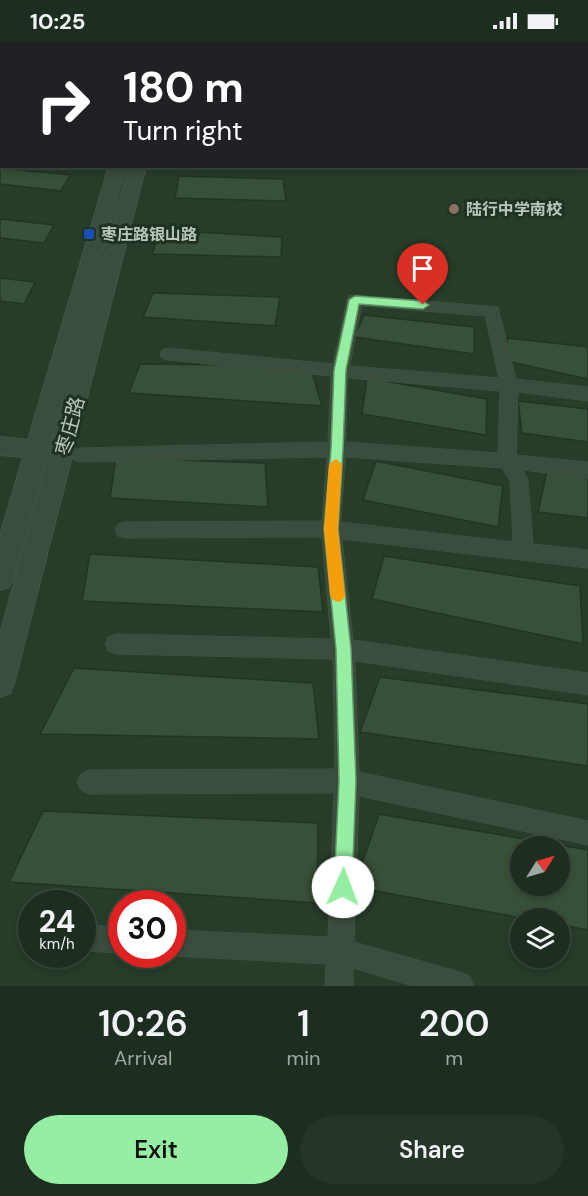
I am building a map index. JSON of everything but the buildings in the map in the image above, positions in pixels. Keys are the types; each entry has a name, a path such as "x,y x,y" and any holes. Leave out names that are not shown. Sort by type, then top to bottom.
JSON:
{"street":[{"name":"枣庄路","path":"0,579 117,168"},
{"name":"枣庄路","path":"0,684 72,454 138,168"},
{"path":"339,986 347,781 344,649 331,529 340,370 355,300 492,311 509,385 507,461 519,480 524,552"},
{"path":"168,354 588,394"},
{"path":"0,446 72,454 337,449 507,461 588,470"},
{"path":"125,530 331,529 588,560"},
{"path":"116,644 344,649 588,684"},
{"path":"89,782 347,781 588,832"},
{"path":"186,944 340,951 460,986"}],"slow traffic":[{"path":"336,464 331,529 338,595"}],"place":[{"name":"陆行中学南校","path":"454,209"},
{"name":"枣庄路银山路","path":"89,234"}],"route":[{"path":"343,887 347,781 344,649 331,529 340,370 355,300 423,305"}]}
